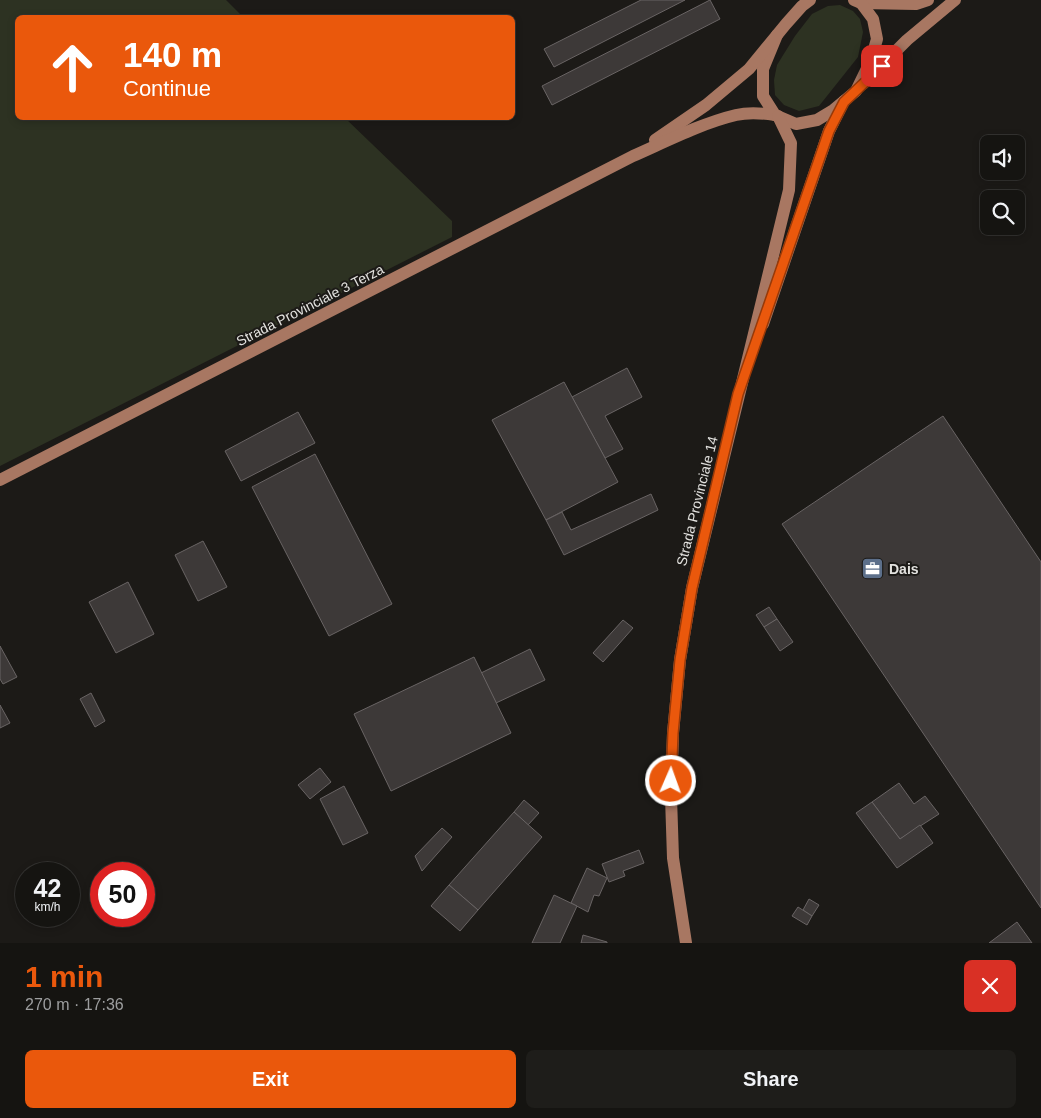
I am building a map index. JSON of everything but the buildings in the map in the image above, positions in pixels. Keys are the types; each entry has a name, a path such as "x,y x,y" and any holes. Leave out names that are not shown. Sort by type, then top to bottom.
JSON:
{"main road":[{"path":"786,24 794,0"},
{"path":"633,156 706,104 749,69 786,24 810,0"},
{"path":"858,2 916,4 928,0"},
{"path":"633,156 695,129 735,115 756,113 777,116 796,124 816,120 844,102 907,40 955,0"},
{"path":"856,91 871,60 877,39 874,18 858,2"},
{"path":"738,394 789,190 791,143 777,116 763,96 763,69 777,35"},
{"path":"738,394 829,131 844,102"},
{"name":"Strada Provinciale 3 Terza","path":"0,480 633,156"},
{"name":"Strada Provinciale 14","path":"686,943 672,858 673,733 680,660 692,588 738,394"}],"green space":[{"path":"0,0 226,0 241,15 15,15 15,120 347,120 452,221 452,237 0,466"},
{"path":"840,5 853,11 860,19 863,32 858,57 819,106 799,111 784,105 775,95 774,80 777,65 795,36 812,14 828,6"}],"place":[{"name":"Dais","path":"873,569"}],"route":[{"path":"671,781 673,733 680,660 692,588 738,394 829,131 844,102 882,66"}]}
